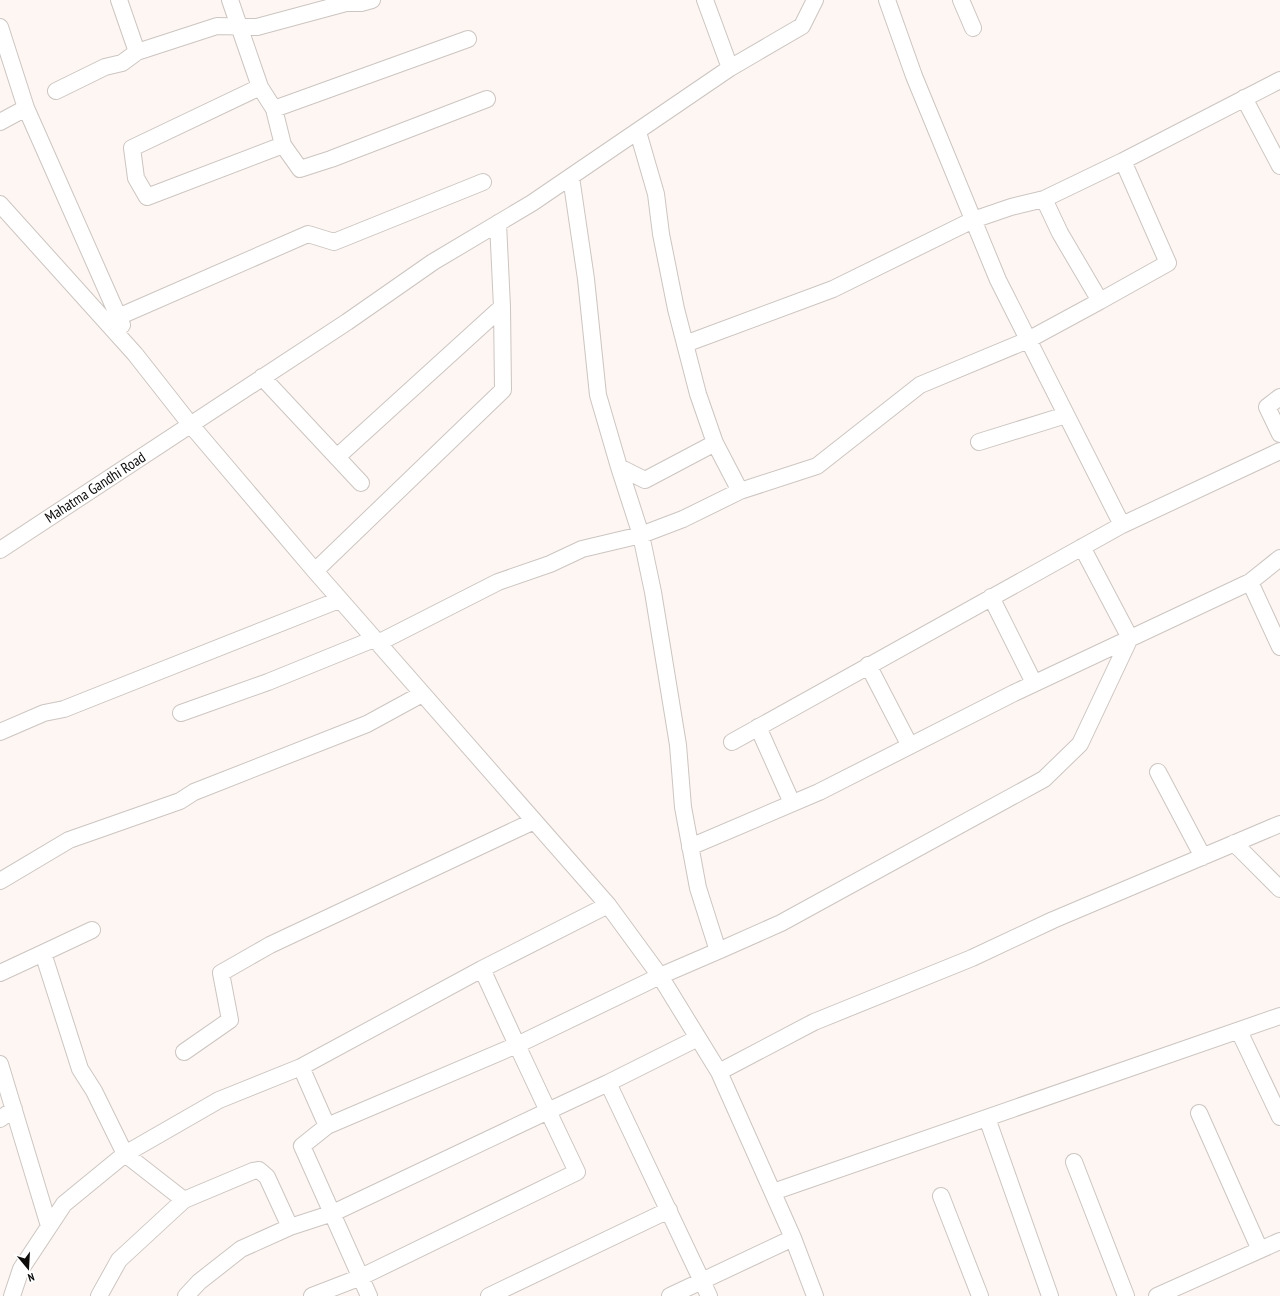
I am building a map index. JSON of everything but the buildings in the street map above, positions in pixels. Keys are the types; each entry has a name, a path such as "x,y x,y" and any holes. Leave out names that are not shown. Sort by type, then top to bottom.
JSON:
{"street":[{"path":"119,0 137,52"},
{"path":"230,0 260,87 274,109 283,145 300,169 331,160 488,99"},
{"path":"56,91 105,67 122,63 137,52 217,26 257,27 346,3 362,3 372,0"},
{"path":"705,0 730,68"},
{"name":"Mahatma Gandhi Road","path":"0,550 434,262 571,177 730,68 802,26 815,0"},
{"path":"887,0 914,76 998,280 1122,526"},
{"path":"961,0 973,28"},
{"path":"0,27 26,108 135,354"},
{"path":"274,109 468,39"},
{"path":"685,344 833,289 973,220 1012,207 1044,199 1123,161 1280,80"},
{"path":"260,87 132,148 136,178 147,197 283,145"},
{"path":"1244,98 1280,166"},
{"path":"0,122 26,108"},
{"path":"638,132 656,194 661,234 685,344 698,394 715,443 740,491"},
{"path":"181,713 376,641 498,582 550,564 582,548 641,535 683,518 740,491 817,466 920,386 1028,340 1168,263 1123,161"},
{"path":"571,177 586,279 598,395 641,535 653,592 678,745 683,807 690,847 698,888 718,951"},
{"path":"118,317 308,234 334,242 482,182"},
{"path":"1044,199 1060,233 1100,301"},
{"path":"0,204 135,354 190,424 339,600 608,905 660,976 719,1072 793,1238 815,1296"},
{"path":"315,571 503,390 502,307 498,223"},
{"path":"337,457 502,307"},
{"path":"262,377 361,483"},
{"path":"1280,397 1267,407 1280,434"},
{"path":"979,442 1066,416"},
{"path":"619,467 645,480 715,443"},
{"path":"732,742 758,726 1082,547 1122,526 1280,451"},
{"path":"1082,547 1130,638"},
{"path":"690,847 819,792 1034,683 1250,582 1280,558"},
{"path":"1250,582 1280,647"},
{"path":"991,597 1034,683"},
{"path":"0,732 44,713 64,709 339,600"},
{"path":"369,1296 302,1146 327,1126 517,1044 660,976 781,923 1044,779 1080,744 1130,638"},
{"path":"868,665 910,746"},
{"path":"0,881 69,840 180,801 194,792 367,724 422,694"},
{"path":"758,726 792,803"},
{"path":"1158,772 1203,857"},
{"path":"184,1052 230,1020 221,973 270,945 534,821"},
{"path":"719,1072 814,1022 972,958 1053,920 1280,824"},
{"path":"1234,843 1280,889"},
{"path":"12,1296 21,1268 64,1204 125,1154 218,1100 302,1067 482,969 608,905"},
{"path":"0,973 92,930"},
{"path":"43,953 80,1069 94,1091 125,1154 184,1200"},
{"path":"312,1296 361,1277 577,1172 482,969"},
{"path":"772,1192 1280,1016"},
{"path":"1239,1031 1280,1117"},
{"path":"186,1296 199,1282 241,1249 290,1227 332,1213 608,1084 698,1038"},
{"path":"0,1064 49,1226"},
{"path":"302,1067 327,1126"},
{"path":"608,1084 703,1280 709,1296"},
{"path":"0,1119 14,1110"},
{"path":"1199,1114 1260,1250"},
{"path":"987,1118 1050,1296"},
{"path":"1074,1162 1126,1296"},
{"path":"99,1296 119,1260 184,1200 258,1170 267,1177 290,1227"},
{"path":"942,1196 980,1296"},
{"path":"489,1296 669,1210"},
{"path":"670,1296 793,1238"},
{"path":"1157,1296 1280,1241"}]}
